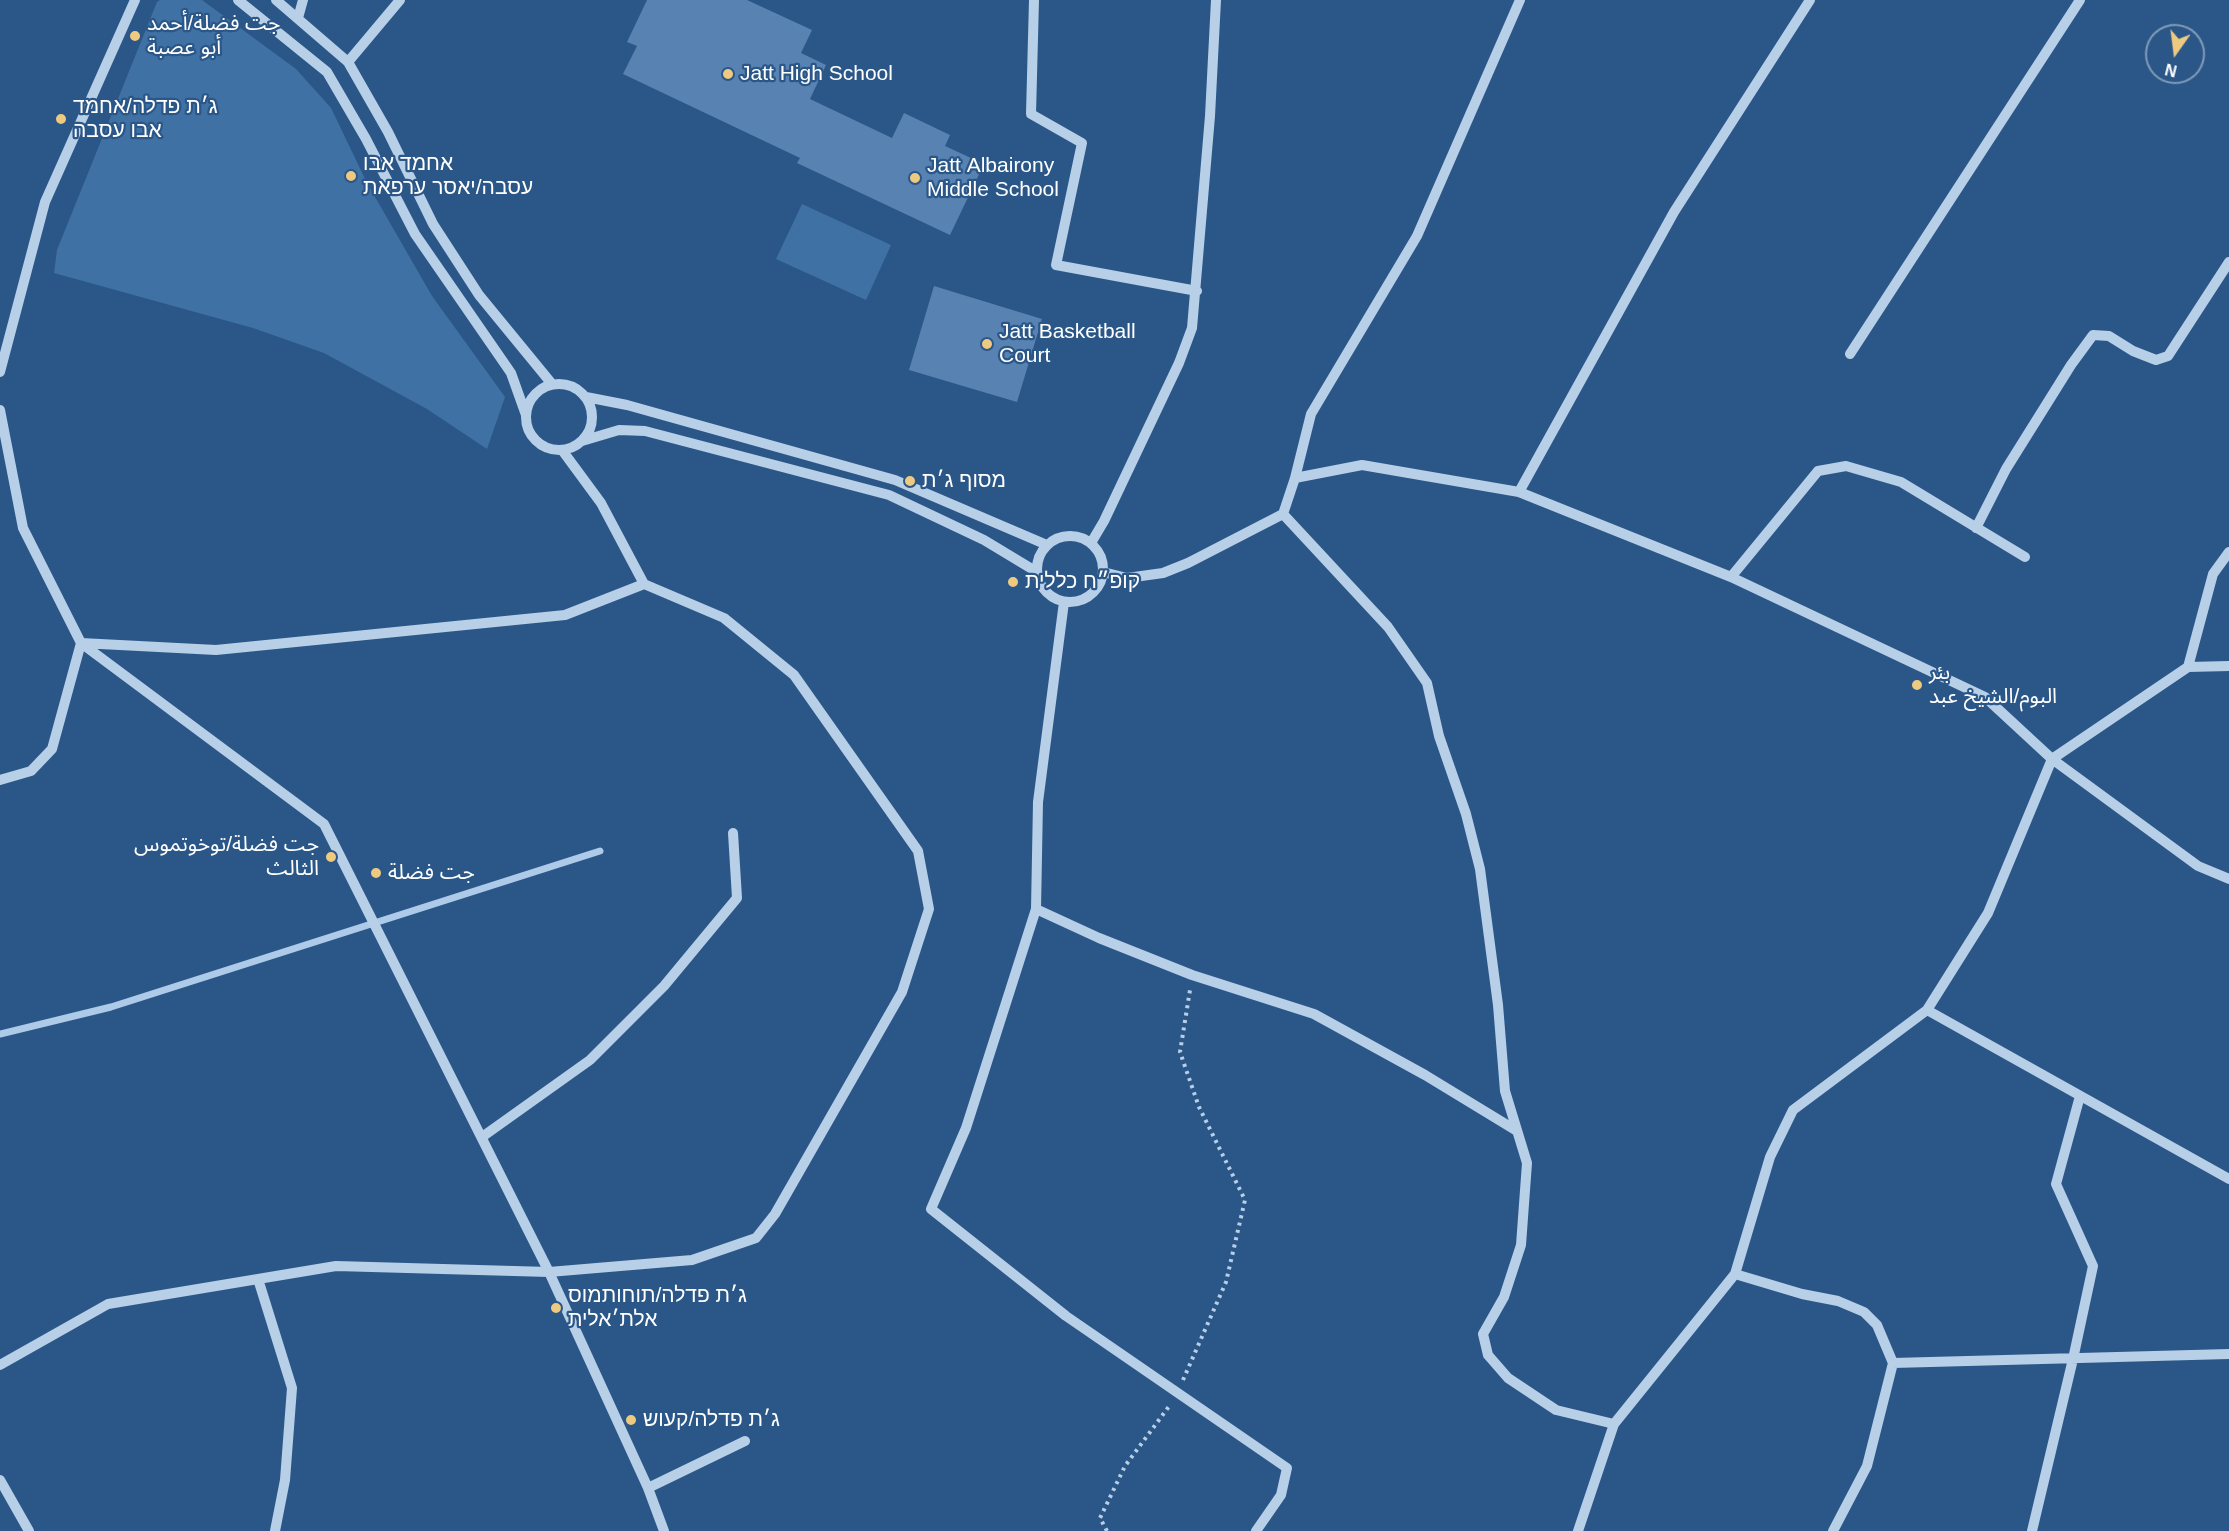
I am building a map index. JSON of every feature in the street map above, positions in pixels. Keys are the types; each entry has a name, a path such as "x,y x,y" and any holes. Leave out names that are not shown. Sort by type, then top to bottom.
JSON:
{"street":[{"path":"0,372 45,202 135,0"},
{"path":"238,0 327,72 366,139 415,234 511,373 526,415 527,426 532,436 540,444 550,449 562,450 582,441 619,430 645,431 889,495 984,540 1036,572 1045,591 1064,602 1075,602 1094,592 1103,572 1102,562 1091,543 1074,536 1055,539 1047,545 1041,553 1036,572"},
{"path":"276,0 348,62 388,132 433,224 479,295 552,384"},
{"path":"298,18 303,0"},
{"path":"348,62 400,0"},
{"path":"1034,0 1031,114 1082,143 1056,265 1197,291"},
{"path":"1091,543 1104,521 1179,363 1192,328 1197,291 1210,116 1216,0"},
{"path":"1103,572 1127,578 1163,573 1188,563 1283,514 1295,478 1311,414 1417,236 1520,0"},
{"path":"1519,492 1674,212 1810,0"},
{"path":"1850,354 2080,0"},
{"path":"1976,528 2006,469 2071,365 2093,335 2109,336 2133,351 2156,360 2168,356 2229,262"},
{"path":"526,415 528,404 534,395 552,384 563,383 573,386 586,397 592,411 589,432 582,441"},
{"path":"586,397 627,405 895,480 1047,545"},
{"path":"0,410 23,528 81,643 324,824 549,1272 648,1488 664,1531"},
{"path":"0,1365 108,1304 336,1266 549,1272 692,1260 756,1238 775,1214 902,992 928,909 918,851 794,675 724,618 644,584 601,503 562,450"},
{"path":"1295,478 1362,465 1519,492 1731,577 1985,697 2052,759 2198,866 2229,879"},
{"path":"1731,577 1818,471 1846,466 1901,482 2025,557"},
{"path":"1283,514 1388,627 1427,683 1439,736 1466,814 1480,869 1498,1005 1505,1091 1527,1163 1521,1245 1504,1297 1483,1334 1488,1355 1508,1378 1556,1410 1614,1424"},
{"path":"2188,667 2213,574 2229,552"},
{"path":"81,643 216,650 566,615 644,584"},
{"path":"1064,602 1038,802 1036,909 966,1128 931,1209 1066,1316 1287,1468 1281,1495 1256,1531"},
{"path":"0,780 31,771 52,749 81,643"},
{"path":"1578,1531 1614,1424 1735,1274 1770,1156 1792,1110 1927,1010 1988,913 2052,759 2188,667 2229,666"},
{"path":"482,1137 590,1060 664,986 737,898 733,833"},
{"path":"1036,909 1099,938 1192,975 1314,1014 1425,1075 1517,1131"},
{"path":"1927,1010 2229,1179"},
{"path":"2032,1531 2093,1266 2056,1184 2080,1096"},
{"path":"1735,1274 1802,1294 1838,1300 1864,1312 1877,1325 1893,1363 1867,1466 1833,1531"},
{"path":"258,1279 292,1388 285,1480 275,1531"},
{"path":"1893,1363 2229,1354"},
{"path":"648,1488 745,1441"},
{"path":"0,1480 29,1531"}],"path":[{"path":"1107,1531 1100,1518 1125,1466 1178,1394 1226,1282 1245,1200 1199,1107 1180,1052 1192,975"}],"shaded area":[{"path":"160,0 202,0 296,69 331,108 367,183 432,296 505,397 487,449 427,409 324,353 253,328 54,273 57,250 157,2"},
{"path":"802,204 891,245 866,300 776,259"}],"building":[{"path":"647,0 747,0 812,30 801,53 826,65 810,99 892,138 904,113 950,135 945,146 984,164 950,235 797,163 800,158 623,74 637,46 627,42"},
{"path":"934,286 1042,319 1017,402 909,370"}],"waterway":[{"path":"0,1034 111,1007 600,851"}],"place":[{"name":"جت فضلة/أحمد أبو عصبة","path":"135,36"},
{"name":"Jatt High School","path":"728,74"},
{"name":"ג׳ת פדלה/אחמד אבו עסבה","path":"61,119"},
{"name":"אחמד אבו עסבה/יאסר ערפאת","path":"351,176"},
{"name":"Jatt Albairony Middle School","path":"915,178"},
{"name":"Jatt Basketball Court","path":"987,344"},
{"name":"מסוף ג׳ת","path":"910,481"},
{"name":"קופ״ח כללית","path":"1013,582"},
{"name":"بئر البوم/الشيخ عبد","path":"1917,685"},
{"name":"جت فضلة/توخوتموس الثالث","path":"331,857"},
{"name":"جت فضلة","path":"376,873"},
{"name":"ג׳ת פדלה/תוחותמוס אלת׳אלית","path":"556,1308"},
{"name":"ג׳ת פדלה/קעוש","path":"631,1420"}]}
